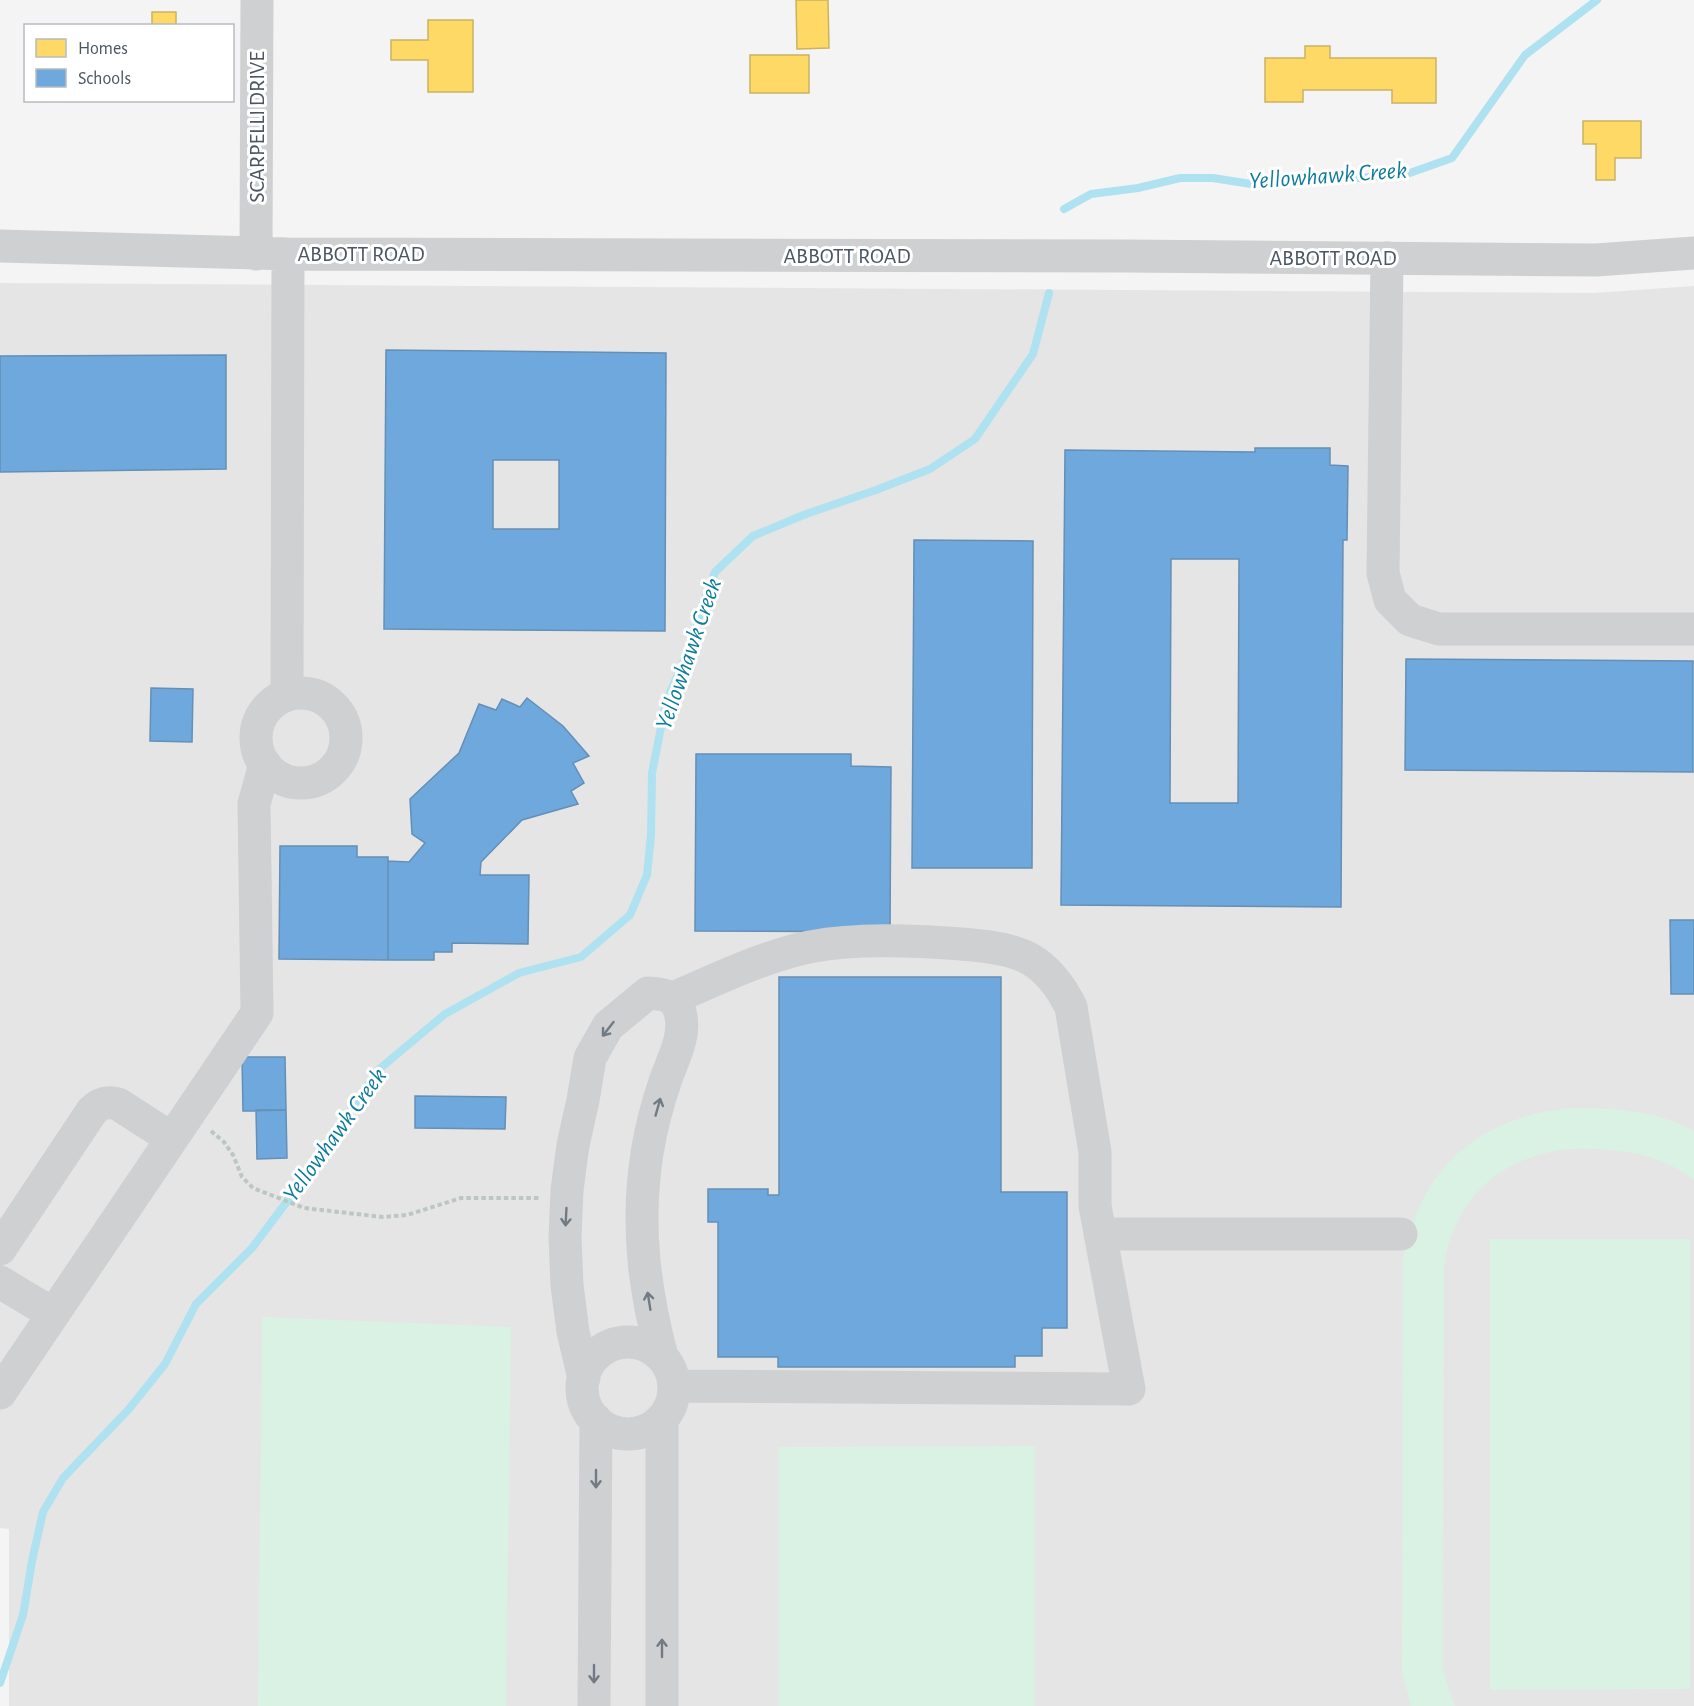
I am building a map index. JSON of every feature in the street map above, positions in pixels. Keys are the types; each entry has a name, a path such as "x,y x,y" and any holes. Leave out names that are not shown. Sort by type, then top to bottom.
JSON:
{"street":[{"name":"SCARPELLI DRIVE","path":"256,254 257,0"},
{"name":"ABBOTT ROAD","path":"0,246 256,254 1596,260 1694,254"},
{"path":"287,695 288,254"},
{"path":"1387,258 1383,573 1390,600 1410,620 1439,629 1694,629"},
{"path":"301,693 315,695 328,702 338,712 344,724 346,738 344,752 337,764 327,774 308,782 287,780 274,774 264,764 258,751 256,738 258,723 275,701 287,695 301,693"},
{"path":"0,1393 257,1012 254,804 264,764"},
{"path":"584,1378 573,1332 564,1238 566,1198 573,1145 590,1058 608,1026 648,993 663,994 673,998 680,1011 682,1028 649,1144 643,1190 642,1221 644,1274 651,1317 668,1372 673,1398 662,1419 650,1429 638,1433 625,1434 612,1431 591,1416 582,1391 588,1366 607,1348 619,1343 632,1342 645,1346 668,1372 1130,1389 1095,1206 1095,1152 1071,1007 1062,989 1044,968 1028,958 970,944 883,940 797,950 767,959 673,998"},
{"path":"0,1249 98,1105 112,1102 180,1125"},
{"path":"1100,1234 1401,1234"},
{"path":"0,1282 53,1314"},
{"path":"662,1419 662,1706"},
{"path":"594,1706 596,1420"}],"path":[{"path":"180,1125 224,1142 234,1155 242,1177 254,1188 304,1208 383,1217 407,1215 461,1198 566,1198"}],"shaded area":[{"path":"0,283 1594,293 1694,286 1694,1706 9,1706 9,1529 0,1528"}],"green space":[{"path":"1570,1108 1649,1114 1694,1131 1694,1180 1672,1166 1650,1157 1600,1149 1571,1149 1544,1153 1519,1162 1498,1174 1479,1191 1463,1211 1452,1236 1444,1264 1443,1668 1455,1706 1411,1706 1402,1672 1403,1260 1409,1234 1429,1189 1458,1153 1499,1127 1530,1115"},
{"path":"1490,1239 1690,1239 1690,1689 1490,1690"},
{"path":"262,1317 511,1327 506,1706 258,1706"},
{"path":"1035,1446 1035,1706 779,1706 779,1447"}],"building: Homes":[{"path":"796,0 828,0 829,48 797,49"},
{"path":"152,12 176,12 176,24 152,24"},
{"path":"428,20 473,20 473,92 428,92 428,60 391,60 391,40 428,40"},
{"path":"1305,46 1330,46 1330,58 1436,58 1436,103 1392,103 1392,90 1303,90 1303,102 1265,102 1265,58 1305,58"},
{"path":"750,55 809,55 809,93 750,93"},
{"path":"1583,121 1641,121 1641,158 1615,158 1615,180 1596,180 1596,144 1583,144"}],"building: Schools":[{"path":"386,350 666,353 665,631 384,629","holes":["493,460 559,460 559,529 493,529"]},
{"path":"226,355 226,469 0,472 0,356"},
{"path":"1255,448 1330,448 1330,465 1348,466 1347,540 1343,540 1341,907 1061,905 1065,450 1255,452","holes":["1171,559 1239,559 1238,803 1170,803"]},
{"path":"914,540 1033,541 1032,868 912,868"},
{"path":"1406,659 1693,661 1693,772 1405,770"},
{"path":"151,688 193,689 192,742 150,741"},
{"path":"527,698 563,726 589,756 573,763 584,783 571,791 578,804 522,820 481,862 480,875 529,875 528,944 452,943 452,952 434,952 434,960 388,960 388,861 409,862 425,843 412,834 410,799 459,753 479,704 496,710 502,699 520,707"},
{"path":"696,754 851,754 851,766 891,767 890,932 695,931"},
{"path":"280,846 357,846 357,857 388,857 388,960 279,959"},
{"path":"1670,920 1694,920 1694,994 1671,994"},
{"path":"779,977 1001,977 1001,1192 1067,1192 1067,1328 1042,1328 1042,1356 1015,1356 1015,1367 778,1367 778,1357 718,1357 718,1222 708,1222 708,1189 768,1189 768,1195 779,1195"},
{"path":"242,1057 285,1057 286,1110 243,1111"},
{"path":"415,1096 506,1097 505,1129 415,1128"},
{"path":"256,1110 286,1110 287,1158 257,1159"}],"waterway":[{"name":"Yellowhawk Creek","path":"1064,209 1091,194 1138,188 1180,178 1213,178 1251,184 1324,181 1407,174 1452,158 1525,55 1597,0"},
{"name":"Yellowhawk Creek","path":"0,1683 23,1615 43,1512 63,1478 129,1409 165,1364 196,1304 252,1248 315,1164 377,1071 445,1014 519,973 581,957 630,915 647,875 651,835 652,773 666,702 692,641 715,572 753,536 806,514 930,469 975,439 1033,354 1049,293"}]}
